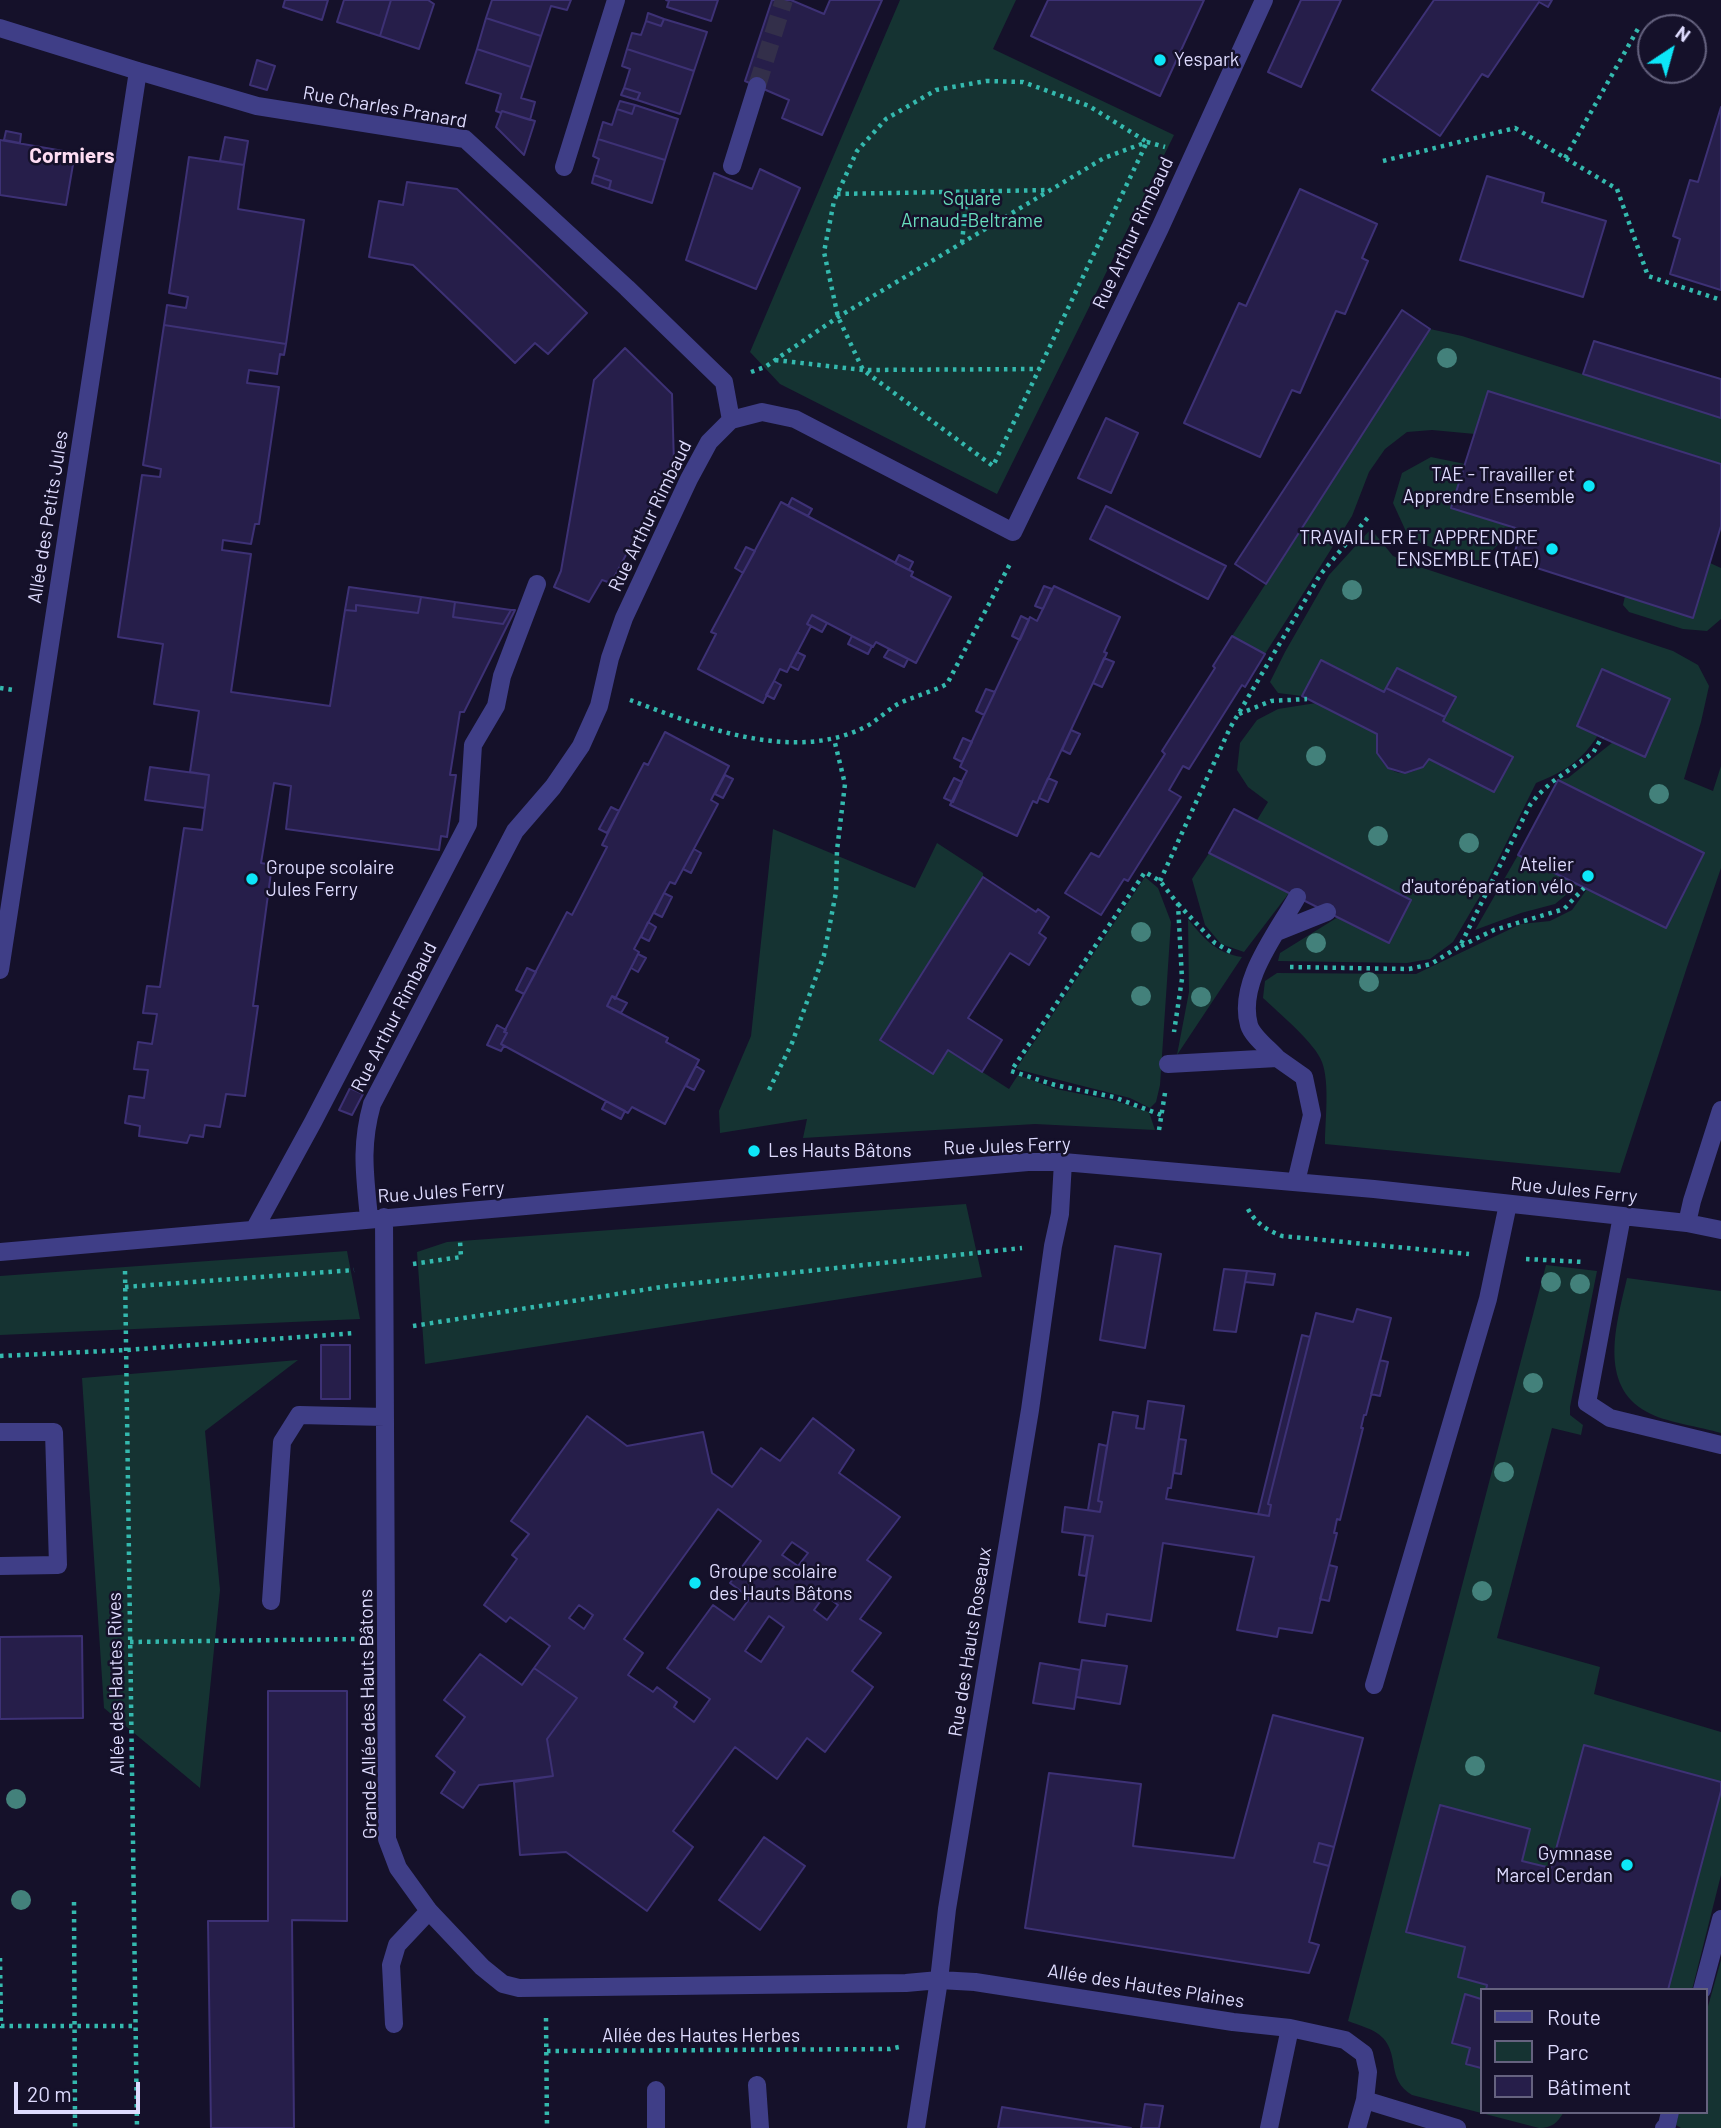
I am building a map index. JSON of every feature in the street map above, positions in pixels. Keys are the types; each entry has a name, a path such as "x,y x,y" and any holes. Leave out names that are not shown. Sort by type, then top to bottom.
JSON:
{"street":[{"path":"564,167 616,0"},
{"name":"Rue Arthur Rimbaud","path":"1013,531 1191,160 1264,0"},
{"name":"Rue Charles Pranard","path":"0,28 257,106 466,139 724,382"},
{"name":"Allée des Petits Jules","path":"0,970 138,71"},
{"path":"732,166 757,86"},
{"path":"724,382 731,420 762,412 795,419 1013,531"},
{"name":"Rue Arthur Rimbaud","path":"376,1218 363,1150 372,1104 515,831 554,787 581,746 599,706 610,658 624,618 689,479 709,442 731,420"},
{"path":"255,1228 468,824 473,745 496,706 502,676 537,584"},
{"path":"1296,1182 1312,1115 1304,1077 1277,1058 1249,1028 1246,995 1257,967 1297,897"},
{"path":"1277,932 1327,912"},
{"path":"1168,1064 1277,1058"},
{"path":"1687,1223 1721,1110"},
{"name":"Rue Jules Ferry","path":"0,1251 1028,1162 1063,1162 1296,1182 1687,1223 1721,1230"},
{"name":"Rue des Hauts Roseaux","path":"916,2128 949,1896 1060,1214 1063,1162"},
{"path":"1374,1685 1488,1299 1508,1204"},
{"path":"1622,1216 1587,1403 1610,1418 1721,1446"},
{"name":"Grande Allée des Hauts Bâtons","path":"376,1218 385,1331 387,1839 398,1868 429,1912 482,1967 503,1983 519,1989 906,1983 939,1980"},
{"path":"271,1601 282,1442 293,1424 299,1415 385,1417"},
{"path":"0,1432 54,1432 58,1566 0,1566"},
{"path":"394,2024 391,1965 397,1945 429,1912"},
{"path":"1703,1988 1721,1919"},
{"name":"Allée des Hautes Plaines","path":"939,1980 988,1984 1233,2022 1290,2028 1345,2040 1364,2054 1368,2072 1365,2100"},
{"path":"1269,2128 1290,2028"},
{"path":"757,2085 760,2128"},
{"path":"656,2090 656,2128"},
{"path":"1357,2128 1365,2100 1457,2128"}],"path":[{"path":"1566,158 1637,31"},
{"path":"1147,142 993,466 863,370 838,317 824,252 837,194 857,151 886,119 936,90 986,81 1023,82 1089,106 1147,142 1191,160"},
{"path":"1383,161 1515,128 1617,189 1648,276 1721,300"},
{"path":"724,382 765,367 838,317 1104,158 1147,142"},
{"path":"837,194 1051,190"},
{"path":"962,243 967,192"},
{"path":"775,360 863,370 1040,369"},
{"path":"1160,881 1238,714 1320,575 1370,515"},
{"path":"603,690 735,736 793,742 834,738 864,728 899,703 947,684 1016,552 1013,531"},
{"path":"1238,714 1271,701 1307,699"},
{"path":"1460,946 1530,805 1545,788 1593,752 1602,737"},
{"path":"769,1090 792,1043 824,955 829,930 845,785 834,738"},
{"path":"1161,1115 1114,1097 1055,1085 1011,1071 1145,872 1160,881 1215,943 1226,951 1243,955 1257,967 1409,969 1431,964 1494,930 1564,909 1584,888"},
{"path":"1159,1130 1182,979 1178,904"},
{"path":"1240,1178 1245,1202 1252,1218 1265,1229 1282,1236 1473,1255"},
{"path":"402,1266 461,1257 458,1212"},
{"name":"Allée des Hautes Rives","path":"126,1240 137,2128"},
{"path":"0,1356 126,1350 385,1331 668,1286 1053,1246"},
{"path":"1523,1259 1598,1263 1613,1267"},
{"path":"125,1287 355,1270"},
{"path":"130,1642 387,1638"},
{"path":"74,1902 75,2128"},
{"path":"0,1958 1,2026 135,2026"},
{"name":"Allée des Hautes Herbes","path":"547,2128 547,2051 890,2049 930,2037"}],"green space":[{"name":"Square Arnaud-Beltrame","path":"900,0 1016,0 993,49 1174,135 997,494 780,384 750,352"},
{"path":"1430,329 1462,336 1721,418 1721,464 1475,434 1432,430 1407,432 1385,449 1369,472 1352,516 1265,654 1232,636"},
{"path":"1431,457 1465,464 1451,508 1514,528 1483,560 1461,560 1409,538 1393,503 1402,473"},
{"path":"1371,529 1393,556 1414,565 1673,651 1698,665 1709,686 1684,779 1713,791 1721,766 1721,868 1620,1173 1325,1144 1326,1091 1322,1062 1305,1038 1263,998 1265,981 1277,973 1416,974 1521,924 1550,921 1572,910 1587,889 1666,928 1704,853 1558,780 1568,778 1613,742 1645,757 1669,699 1602,669 1577,726 1598,735 1586,752 1571,765 1536,783 1480,896 1453,942 1430,959 1407,963 1278,961 1280,953 1338,917 1389,943 1411,900 1257,820 1268,802 1248,787 1237,770 1240,743 1257,720 1278,709 1316,703 1377,734 1380,757 1392,770 1411,772 1429,759 1494,791 1513,757 1443,721 1455,697 1397,668 1384,692 1322,660 1302,696 1278,693 1270,682 1329,575"},
{"path":"1710,563 1721,568 1721,619 1707,631 1683,629 1629,612 1623,605 1625,596 1693,617"},
{"path":"773,829 915,888 937,843 983,873 880,1040 933,1074 948,1050 1009,1089 1018,1075 1056,1089 1116,1101 1149,1112 1155,1130 1035,1124 803,1138 807,1119 720,1133 719,1111 751,1036"},
{"path":"1209,853 1289,893 1244,952 1221,944 1205,925 1192,879"},
{"path":"1518,855 1578,885 1555,904 1475,930"},
{"path":"1145,877 1158,888 1171,922 1160,1085 1156,1102 1150,1108 1130,1098 1016,1069"},
{"path":"1188,919 1211,944 1242,957 1177,1055 1189,992"},
{"path":"966,1204 982,1277 425,1364 417,1252 447,1242"},
{"path":"347,1251 360,1319 0,1335 0,1276"},
{"path":"1546,1265 1597,1271 1570,1407 1570,1415 1583,1425 1581,1435 1552,1428 1497,1638 1600,1667 1594,1694 1721,1732 1721,1782 1584,1746 1551,1868 1522,1861 1530,1829 1439,1806 1406,1931 1465,1947 1458,1977 1487,1985 1486,1988 1480,1988 1480,1999 1465,1995 1452,2043 1470,2048 1466,2064 1480,2068 1480,2113 1412,2095 1399,2082 1391,2053 1383,2038 1348,2021"},
{"path":"1627,1278 1721,1291 1721,1433 1654,1416 1631,1400 1621,1386 1614,1351"},
{"path":"298,1360 205,1431 220,1590 200,1788 104,1708 82,1378"},
{"path":"1721,1791 1721,1875 1693,1988 1669,1988"},
{"path":"1721,1960 1721,2128 1681,2128 1676,2125 1679,2114 1707,2114 1707,2010"},
{"path":"1485,2114 1563,2114 1554,2124 1539,2128"}],"building":[{"path":"285,0 328,0 322,20 283,7"},
{"path":"344,0 391,0 380,36 337,22"},
{"path":"391,0 428,0 434,4 419,49 380,36"},
{"path":"492,0 571,0 567,10 551,6 541,36 486,18"},
{"path":"666,0 718,0 711,21 667,7 669,1"},
{"path":"772,0 791,0 824,14 830,0 882,0 822,135 782,118 789,100 745,81"},
{"path":"1048,0 1204,0 1160,96 1031,36"},
{"path":"1301,0 1341,0 1301,87 1268,72"},
{"path":"1434,0 1552,0 1548,7 1539,2 1488,77 1482,74 1440,136 1372,90"},
{"path":"648,13 664,19 661,26 646,21"},
{"path":"486,18 541,36 531,67 477,49"},
{"path":"664,19 707,32 694,71 627,49 632,33 641,35 646,21 661,26"},
{"path":"477,49 531,67 521,98 535,102 530,120 496,111 501,94 466,83"},
{"path":"627,49 694,71 680,114 637,100 640,93 624,88 630,69 622,66"},
{"path":"257,60 275,66 267,90 250,85"},
{"path":"624,88 640,93 637,100 621,95"},
{"path":"620,101 635,105 632,114 617,109"},
{"path":"635,105 678,119 665,160 598,139 603,122 612,125 617,109 632,114"},
{"path":"1721,107 1721,290 1670,274 1680,239 1673,236 1690,180 1698,182"},
{"path":"502,111 535,121 524,155 496,127"},
{"path":"6,131 21,134 20,143 4,140"},
{"path":"225,137 248,141 244,165 220,161"},
{"path":"598,139 665,160 652,203 609,189 611,181 594,175 599,159 593,156"},
{"path":"0,140 75,153 66,205 0,195"},
{"path":"189,157 244,165 238,209 304,220 286,344 164,325 167,305 186,308 188,297 169,293"},
{"path":"760,169 800,188 756,289 686,260 714,173 752,189"},
{"path":"594,175 611,181 609,189 592,183"},
{"path":"1487,176 1544,193 1542,202 1606,221 1583,297 1460,260"},
{"path":"407,182 457,189 587,313 548,354 535,343 515,363 413,265 369,257 379,201 403,205"},
{"path":"1300,189 1377,224 1362,258 1368,261 1345,314 1336,311 1300,393 1292,390 1260,457 1184,423 1239,303 1246,306"},
{"path":"1402,310 1430,329 1266,584 1235,564"},
{"path":"164,325 286,344 284,355 280,354 277,374 249,370 247,383 279,387 259,524 255,524 251,544 223,540 222,550 251,554 231,692 330,706 345,610 356,611 356,605 418,613 421,597 455,602 453,617 503,624 511,610 515,610 464,712 460,712 450,775 456,775 447,837 441,836 439,850 286,829 291,786 274,783 261,863 272,865 253,1006 258,1006 245,1096 226,1094 220,1127 205,1125 203,1137 190,1135 187,1143 139,1136 140,1126 125,1123 129,1096 144,1098 148,1070 134,1069 138,1042 152,1044 157,1014 143,1013 147,986 160,987 184,828 202,830 209,775 190,772 199,711 154,704 163,644 118,637 142,475 160,477 161,469 143,465"},
{"path":"1594,341 1721,379 1721,418 1583,374"},
{"path":"625,348 672,394 674,465 611,583 602,580 589,602 554,587 561,571 594,380"},
{"name":"TAE - Travailler et Apprendre Ensemble","path":"1488,391 1721,464 1721,526 1693,618 1512,560 1522,530 1451,508"},
{"path":"1106,418 1138,433 1111,493 1078,478"},
{"path":"792,498 812,509 808,516 788,506"},
{"path":"781,502 913,572 911,576 951,597 916,663 876,642 873,647 812,615 807,624 811,626 787,672 780,669 763,703 698,669 716,634 711,632"},
{"path":"1106,506 1226,566 1208,599 1090,539"},
{"path":"746,547 755,551 743,573 735,568"},
{"path":"899,555 913,562 909,570 895,563"},
{"path":"1044,586 1052,589 1043,609 1035,606"},
{"path":"1054,586 1120,617 1104,652 1107,653 1037,803 1033,801 1017,836 950,805 967,771 960,767 1030,617 1037,621"},
{"path":"349,587 421,597 418,613 356,605 356,611 345,610"},
{"path":"455,602 511,610 503,624 453,617"},
{"path":"812,615 827,623 822,632 807,624"},
{"path":"1021,616 1029,620 1020,640 1012,636"},
{"path":"852,636 872,646 868,654 848,644"},
{"path":"1232,636 1265,654 1189,769 1183,766 1169,790 1181,797 1128,881 1124,879 1101,915 1065,893 1091,853 1099,857 1165,754 1162,751 1215,668 1213,666"},
{"path":"889,649 908,659 904,667 884,657"},
{"path":"797,652 805,656 798,670 790,666"},
{"path":"1104,658 1114,662 1102,687 1093,683"},
{"path":"1321,660 1384,692 1386,688 1445,717 1443,721 1513,757 1494,792 1429,759 1423,767 1405,773 1388,768 1377,753 1377,734 1302,696"},
{"path":"1397,668 1456,697 1445,717 1386,688"},
{"path":"1602,669 1670,699 1645,757 1577,726"},
{"path":"774,681 781,685 774,699 766,695"},
{"path":"986,689 995,692 984,715 976,711"},
{"path":"1071,730 1080,734 1070,754 1062,750"},
{"path":"665,732 729,766 711,800 718,804 675,884 670,882 634,949 639,952 615,999 612,996 607,1006 668,1038 666,1042 699,1060 665,1124 632,1107 628,1113 501,1044 507,1033 504,1032 567,912 572,915 607,847 602,845 644,763 648,765"},
{"path":"963,738 972,742 962,762 954,758"},
{"path":"150,767 209,775 205,808 145,800"},
{"path":"725,775 733,779 723,798 715,794"},
{"path":"954,778 962,782 953,802 944,798"},
{"path":"1048,778 1057,782 1048,802 1039,798"},
{"path":"1558,780 1704,853 1666,928 1518,855"},
{"path":"611,807 619,811 607,833 599,829"},
{"path":"1234,809 1411,900 1389,943 1209,853"},
{"path":"694,849 701,853 691,873 683,869"},
{"path":"983,877 1036,912 1038,909 1049,917 1039,933 1046,938 1029,965 1010,953 968,1018 1002,1040 982,1072 948,1050 933,1074 880,1040"},
{"path":"664,893 672,897 662,917 654,913"},
{"path":"648,922 656,927 649,941 641,937"},
{"path":"638,954 646,958 638,972 631,968"},
{"path":"527,968 536,972 524,994 516,990"},
{"path":"612,996 627,1003 621,1013 607,1006"},
{"path":"497,1025 507,1033 501,1044 504,1046 501,1051 487,1045"},
{"path":"696,1066 704,1071 694,1090 686,1086"},
{"path":"350,1088 363,1094 352,1115 339,1110"},
{"path":"606,1101 625,1111 621,1119 602,1109"},
{"path":"1115,1246 1161,1254 1145,1348 1100,1340"},
{"path":"1224,1269 1247,1271 1236,1332 1214,1330"},
{"path":"1247,1271 1275,1274 1273,1285 1245,1282"},
{"path":"1357,1309 1391,1318 1364,1415 1340,1520 1337,1519 1334,1533 1337,1533 1312,1633 1279,1628 1277,1637 1237,1630 1254,1557 1163,1543 1151,1621 1107,1614 1105,1626 1079,1622 1093,1536 1062,1532 1065,1507 1100,1512 1102,1502 1098,1501 1113,1412 1138,1416 1136,1428 1144,1429 1148,1401 1184,1406 1171,1488 1168,1488 1166,1499 1269,1516 1271,1505 1268,1504 1316,1313 1353,1322"},
{"path":"1302,1335 1310,1337 1268,1504 1271,1505 1269,1516 1258,1514"},
{"path":"321,1345 350,1345 350,1399 321,1399"},
{"path":"1380,1360 1388,1362 1380,1396 1371,1394"},
{"path":"587,1416 627,1446 703,1432 712,1473 732,1487 761,1448 780,1461 813,1418 854,1450 839,1473 900,1517 867,1560 891,1577 860,1619 881,1633 852,1671 873,1687 825,1752 807,1738 777,1779 735,1747 673,1831 693,1847 647,1911 566,1852 520,1855 514,1782 553,1776 547,1739 577,1698 534,1668 550,1646 510,1617 506,1622 484,1605 517,1559 512,1555 529,1534 511,1521","holes":["718,1509 761,1541 730,1583 750,1598 734,1620 713,1605 667,1668 710,1699 694,1722 674,1707 677,1702 657,1687 653,1692 628,1675 643,1653 624,1639","792,1542 808,1553 798,1566 782,1555","825,1595 838,1605 827,1620 814,1610","579,1605 593,1615 584,1629 569,1618","769,1616 784,1627 761,1662 745,1651"]},
{"path":"1179,1439 1186,1440 1181,1474 1174,1473"},
{"path":"1099,1444 1107,1446 1098,1501 1102,1502 1100,1512 1088,1510"},
{"path":"1085,1535 1093,1536 1086,1576 1079,1575"},
{"path":"1329,1565 1337,1567 1329,1601 1320,1599"},
{"path":"82,1636 83,1718 0,1719 0,1637"},
{"path":"480,1654 522,1685 534,1668 577,1698 547,1739 553,1776 479,1785 463,1808 441,1793 455,1772 436,1756 465,1717 444,1700"},
{"path":"1082,1660 1127,1666 1120,1704 1076,1697"},
{"path":"1040,1663 1080,1670 1074,1709 1033,1703"},
{"path":"268,1691 347,1691 347,1921 292,1920 294,2128 211,2128 208,1921 268,1921"},
{"path":"1273,1715 1363,1738 1334,1847 1319,1843 1314,1862 1329,1866 1309,1942 1319,1945 1309,1973 1025,1928 1049,1773 1141,1784 1133,1846 1234,1858"},
{"name":"Gymnase Marcel Cerdan","path":"1584,1745 1721,1782 1721,1791 1669,1988 1486,1988 1487,1985 1458,1977 1465,1947 1406,1932 1440,1805 1530,1829 1522,1861 1551,1868"},
{"path":"764,1837 805,1866 760,1930 719,1900"},
{"path":"1319,1843 1334,1847 1329,1866 1314,1862"},
{"path":"1465,1994 1480,1999 1480,2068 1466,2064 1470,2048 1452,2043"},
{"path":"1145,2104 1163,2106 1159,2128 1141,2128"},
{"path":"1002,2107 1131,2128 998,2128"}],"tunnel":[{"path":"757,86 784,0"}],"place":[{"name":"Yespark","path":"1160,60"},
{"name":"TAE - Travailler et Apprendre Ensemble","path":"1589,486"},
{"name":"TRAVAILLER ET APPRENDRE ENSEMBLE (TAE)","path":"1552,549"},
{"name":"Atelier d'autoréparation vélo","path":"1588,876"},
{"name":"Groupe scolaire Jules Ferry","path":"252,879"},
{"name":"Les Hauts Bâtons","path":"754,1151"},
{"name":"Groupe scolaire des Hauts Bâtons","path":"695,1583"},
{"name":"Gymnase Marcel Cerdan","path":"1627,1865"}],"district":[{"name":"Cormiers","path":"72,156"}]}
